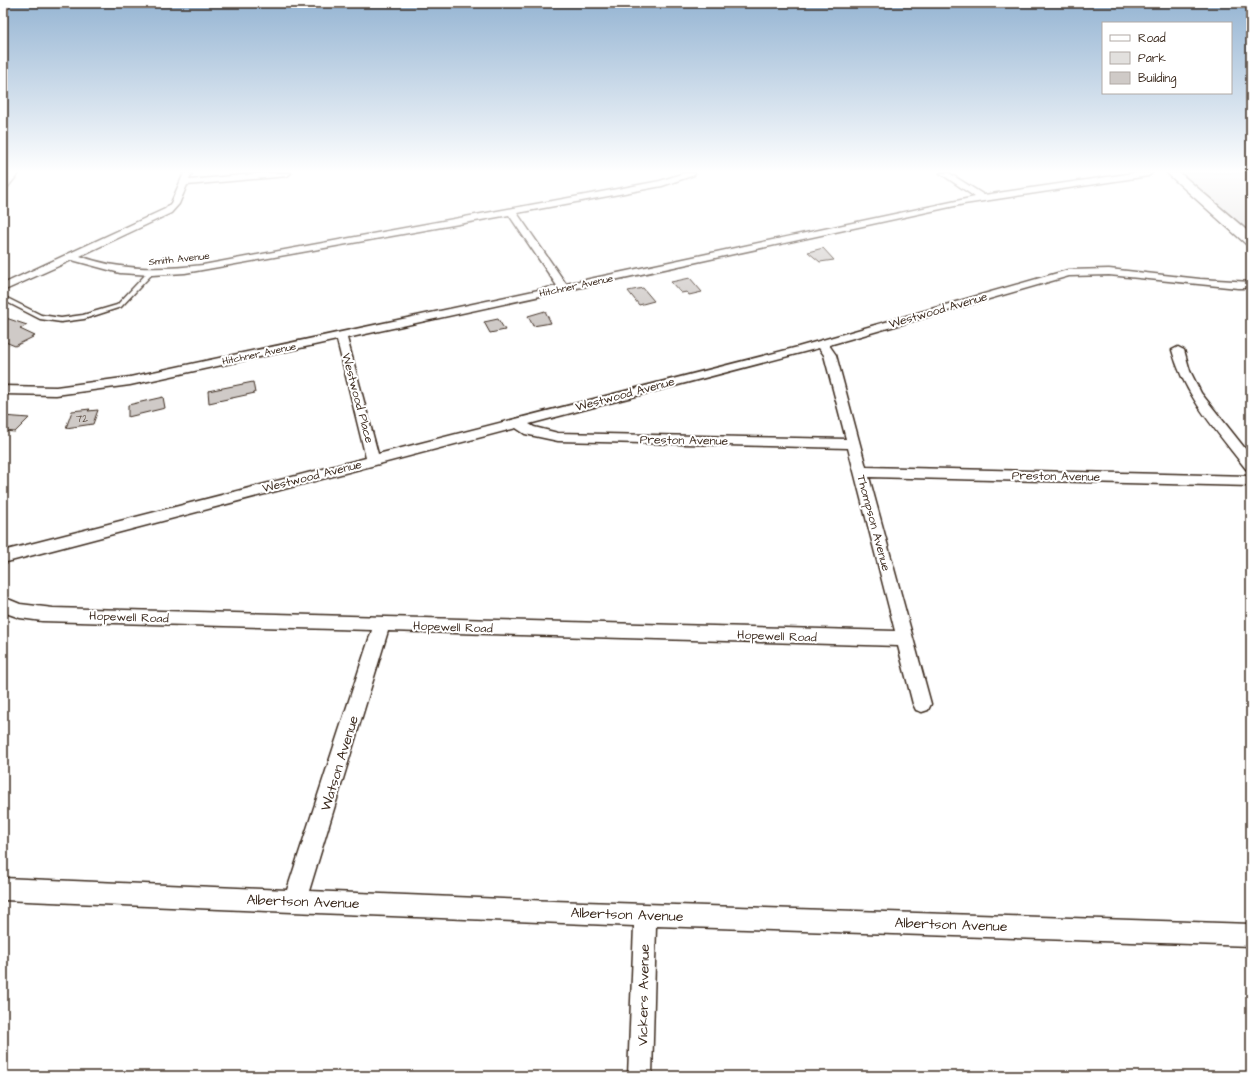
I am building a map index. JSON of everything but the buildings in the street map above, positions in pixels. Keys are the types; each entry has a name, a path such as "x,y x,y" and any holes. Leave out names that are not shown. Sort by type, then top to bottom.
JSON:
{"main road":[{"path":"1231,223 1251,241"}],"street":[{"path":"3,288 141,223"},
{"name":"Smith Avenue","path":"71,256 103,267 150,273 209,267 445,223"},
{"path":"520,223 562,287"},
{"name":"Hitchner Avenue","path":"3,390 56,391 130,382 858,223"},
{"name":"Westwood Avenue","path":"3,557 822,343 1058,275 1081,271 1131,274 1210,284 1251,285"},
{"name":"Westwood Place","path":"341,335 373,460"},
{"name":"Thompson Avenue","path":"822,343 830,355 922,704"},
{"path":"1178,350 1184,371 1196,394 1251,466"},
{"name":"Preston Avenue","path":"517,422 530,432 558,437 853,444"},
{"name":"Preston Avenue","path":"861,472 1251,481"},
{"name":"Hopewell Road","path":"3,604 10,609 24,612 83,615 382,625 905,639"},
{"name":"Watson Avenue","path":"295,900 382,625"},
{"name":"Albertson Avenue","path":"3,889 645,915 1251,935"},
{"name":"Vickers Avenue","path":"640,1076 645,915"}],"lane":[{"path":"3,298 40,317 61,320 84,317 119,306 150,273"}],"green space":[{"path":"1231,223 1251,223 1251,241"}]}
